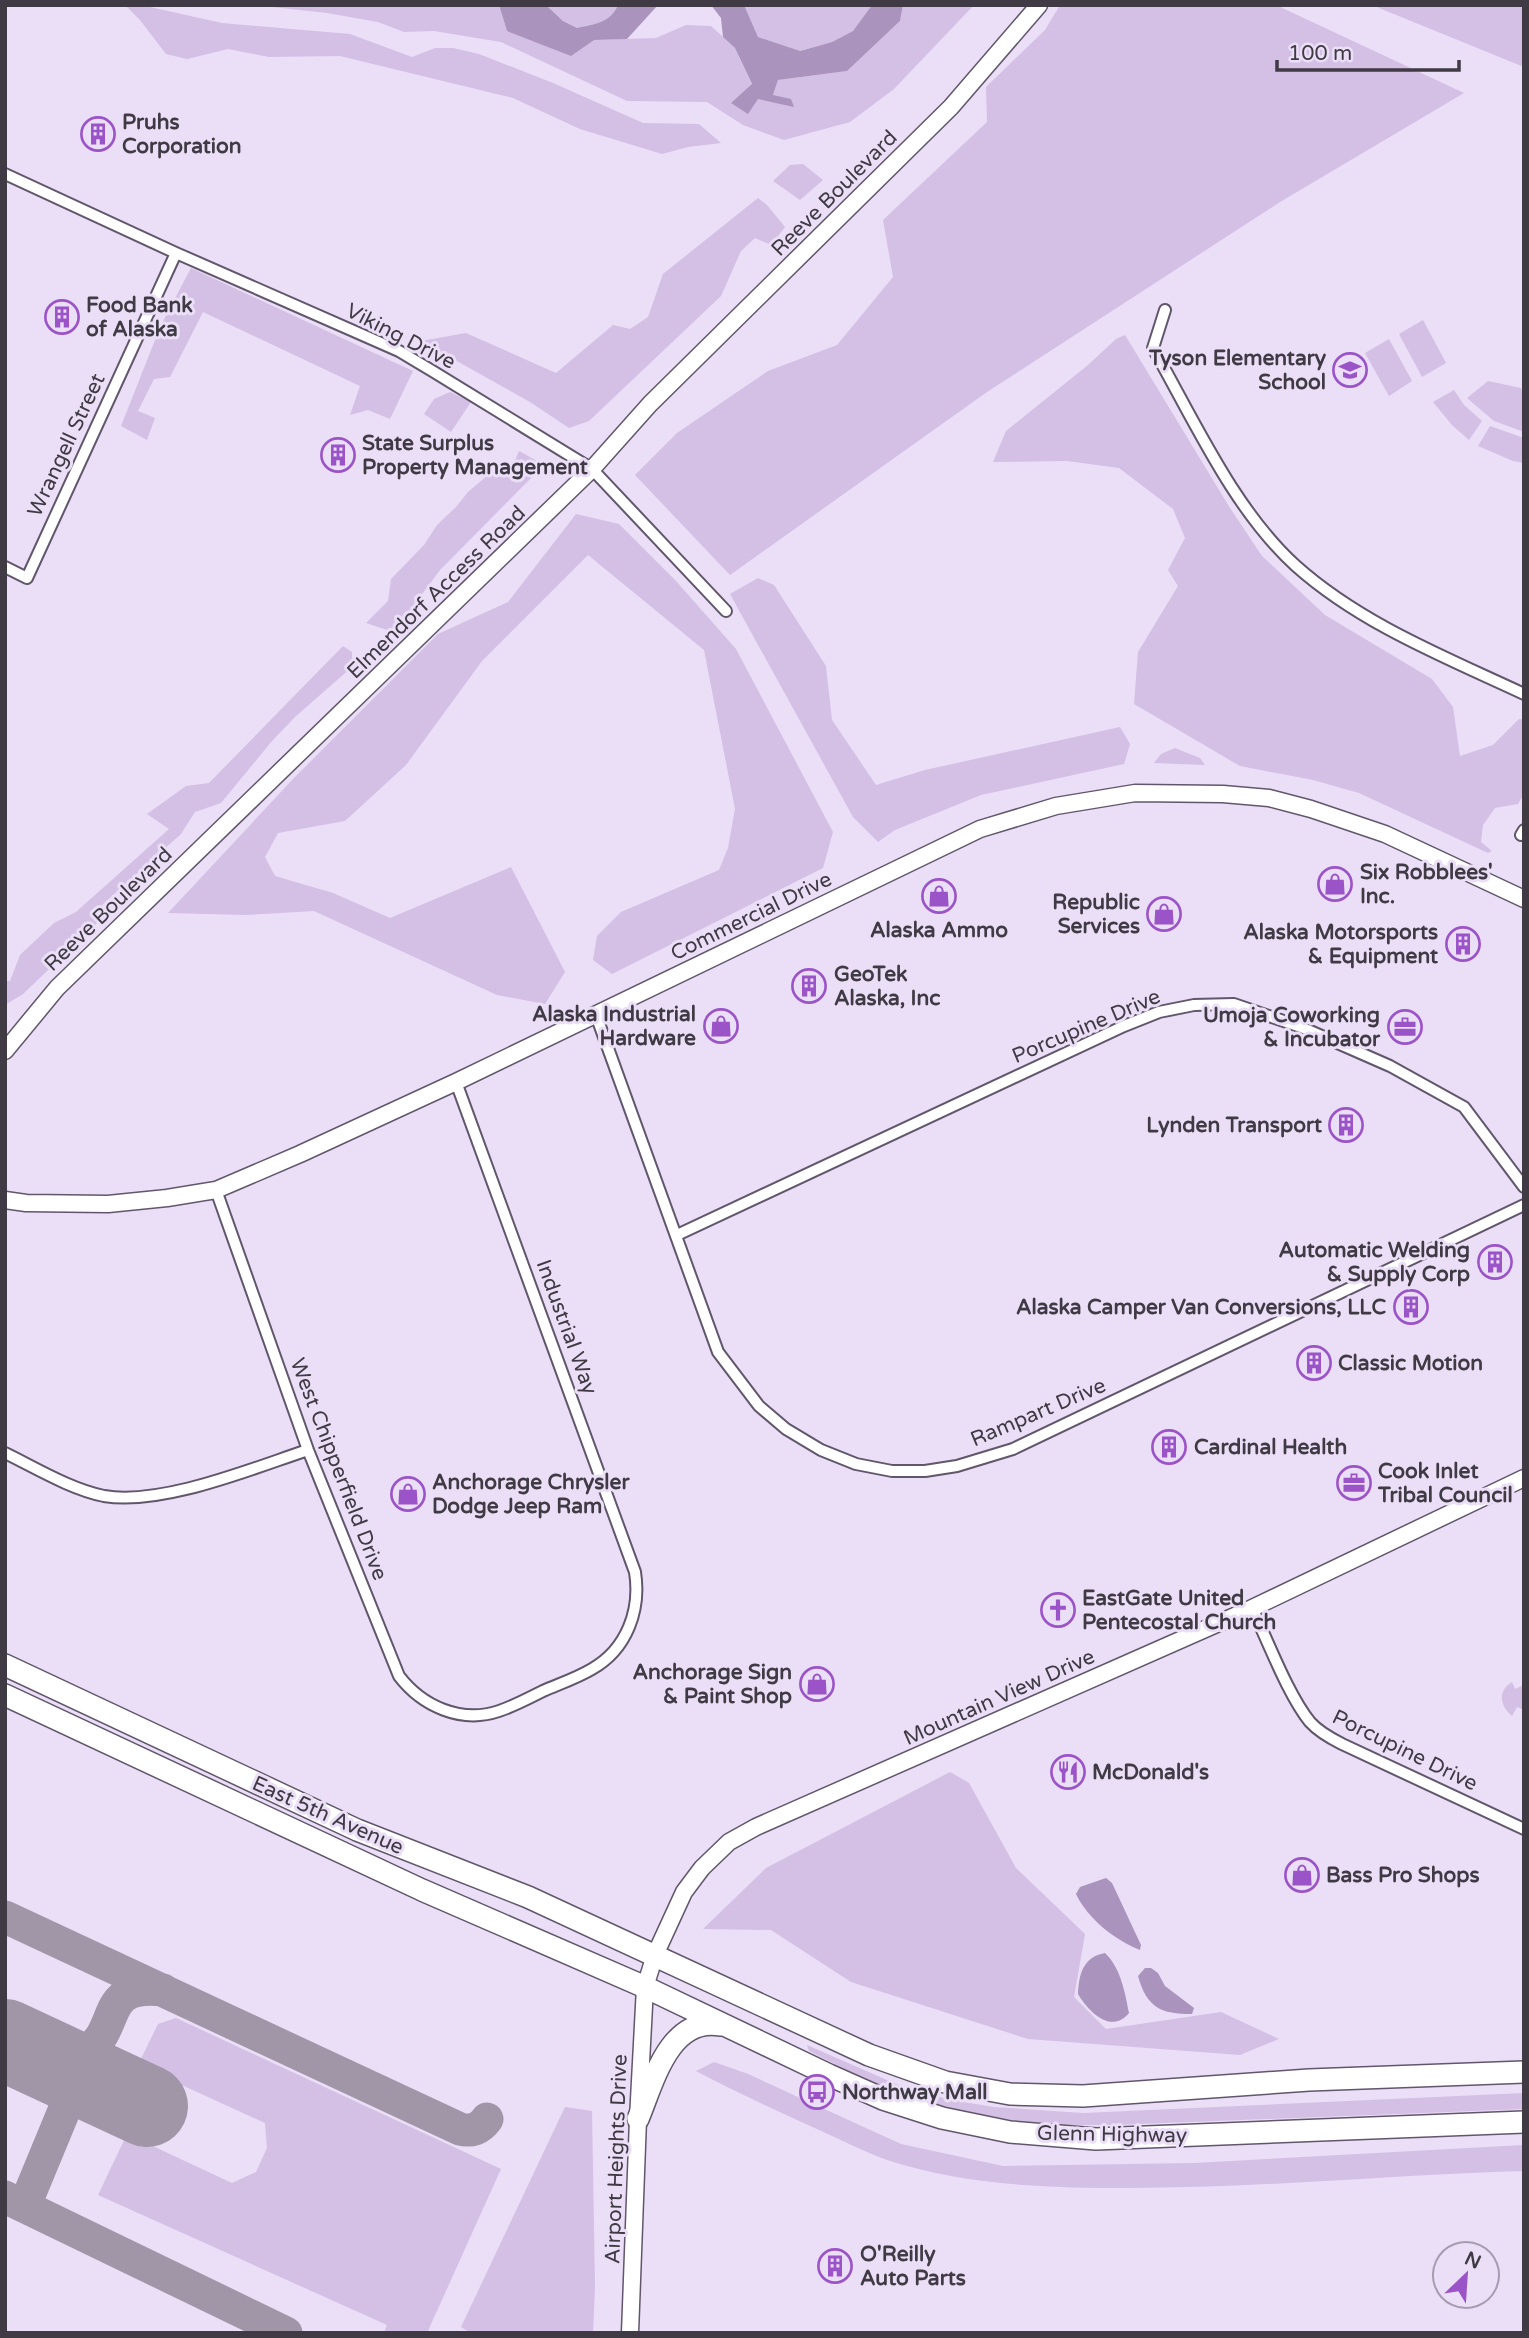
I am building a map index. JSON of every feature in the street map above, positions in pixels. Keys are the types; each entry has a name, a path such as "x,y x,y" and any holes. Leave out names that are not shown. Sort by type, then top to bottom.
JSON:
{"highway":[{"name":"East 5th Avenue","path":"5,1665 357,1830 527,1897 655,1955"},
{"name":"East 5th Avenue","path":"5,1695 422,1890 645,1987"},
{"name":"Glenn Highway","path":"655,1955 869,2055 946,2082 1010,2094 1083,2096 1310,2080 1524,2072"},
{"name":"Glenn Highway","path":"645,1987 883,2099 942,2118 1010,2132 1096,2138 1524,2122"},
{"path":"638,2119 665,2056 674,2042 687,2029 696,2025 709,2023 727,2026"}],"street":[{"name":"Reeve Boulevard","path":"650,404 951,107 1039,5"},
{"name":"Viking Drive","path":"5,174 399,351 592,469 726,611"},
{"name":"Wrangell Street","path":"5,567 27,578 176,253"},
{"path":"1166,310 1153,348 1227,478 1258,523 1295,565 1333,596 1374,621 1524,694"},
{"name":"Elmendorf Access Road","path":"246,804 592,469 650,404"},
{"name":"Commercial Drive","path":"7,1199 108,1204 216,1190 456,1082 980,829 1056,806 1135,793 1223,794 1269,798 1385,834 1524,899"},
{"name":"Reeve Boulevard","path":"5,1051 57,988 246,804"},
{"name":"Porcupine Drive","path":"677,1235 1124,1026 1159,1012 1194,1005 1234,1004 1301,1027 1390,1066 1464,1107 1524,1186"},
{"name":"Rampart Drive","path":"596,1015 718,1352 759,1406 786,1429 821,1450 856,1464 892,1471 925,1471 957,1466 1024,1444 1524,1205"},
{"name":"Industrial Way","path":"456,1082 632,1559 638,1587 628,1630 603,1662 592,1670 497,1712 477,1715"},
{"name":"West Chipperfield Drive","path":"216,1190 308,1450 399,1676 408,1688 434,1706 451,1712 477,1715"},
{"path":"5,1453 68,1483 105,1496 140,1496 183,1490 308,1450"},
{"name":"Mountain View Drive","path":"645,1987 655,1955 684,1892 702,1868 729,1842 755,1826 1252,1608 1524,1478"},
{"name":"Porcupine Drive","path":"1252,1608 1297,1702 1320,1732 1524,1829"},
{"name":"Airport Heights Drive","path":"630,2333 645,1987"}],"shaded area":[{"path":"125,5 141,5 222,23 350,34 412,57 435,48 453,48 479,54 643,123 699,124 721,143 688,147 662,154 580,129 513,98 340,56 269,57 228,49 187,59 166,54"},
{"path":"253,5 499,5 507,31 594,40 656,38 686,25 711,26 735,48 752,85 732,103 773,95 778,80 847,71 900,21 903,5 974,5 894,89 850,122 784,140 743,125 707,102 627,101 501,42 434,31 404,32 378,22"},
{"path":"499,5 546,5 563,21 577,28 606,19 618,5 658,5 627,39 594,40 571,56 507,31"},
{"path":"546,5 618,5 606,19 577,28 563,21"},
{"path":"711,5 744,5 758,37 800,51 832,42 853,31 872,5 903,5 900,21 847,71 778,80 773,95 791,99 794,107 758,99 748,114 731,103 752,84 735,48 723,37 721,18"},
{"path":"744,5 872,5 853,31 832,42 799,51 758,37"},
{"path":"1060,5 1276,5 1464,93 1280,202 987,392 730,575 635,475 677,433 768,371 837,345 893,277 883,220 987,122 986,87 1045,30"},
{"path":"1374,5 1524,5 1524,67 1379,8"},
{"path":"803,164 823,180 800,200 773,181 790,165"},
{"path":"758,198 785,227 771,245 755,238 741,251 721,296 589,421 569,428 530,402 421,341 466,333 556,373 613,325 630,329 648,317 663,274"},
{"path":"191,268 413,371 390,419 368,410 350,415 360,386 203,312 170,377 154,379 138,411 155,418 147,440 121,426 161,325"},
{"path":"1423,320 1446,363 1422,377 1399,334"},
{"path":"1125,335 1262,556 1325,615 1432,679 1453,707 1460,756 1493,745 1519,719 1524,720 1524,794 1518,804 1495,808 1483,825 1481,842 1492,851 1488,853 1359,793 1313,780 1240,766 1134,704 1138,652 1178,586 1168,570 1185,538 1173,509 1119,468 1067,461 993,462 1006,431 1116,339"},
{"path":"1389,339 1412,381 1389,396 1365,353"},
{"path":"1488,381 1521,388 1524,396 1524,432 1494,421 1467,398"},
{"path":"1454,390 1464,405 1482,421 1469,440 1433,402"},
{"path":"450,392 471,402 451,432 424,414 434,399"},
{"path":"1490,426 1524,438 1524,463 1478,446"},
{"path":"519,451 539,462 535,474 440,570 402,621 390,631 366,623 388,601 391,579 424,545 437,525 468,492 501,464 514,463"},
{"path":"576,514 619,524 676,581 736,649 833,832 823,868 612,974 593,960 597,936 621,912 719,870 728,848 735,809 704,650 588,555 482,661 406,765 345,821 278,833 265,857 275,876 333,893 390,918 511,867 565,972 545,1004 497,995 314,911 246,915 168,913 293,779 438,634 508,602"},
{"path":"758,578 774,585 826,666 832,720 876,785 925,770 1120,727 1130,744 1124,764 981,795 895,830 878,842 853,817 730,594"},
{"path":"343,646 352,652 352,667 295,717 221,803 195,812 181,834 103,904 97,923 23,994 5,1005 5,981 10,981 20,955 54,923 76,912 169,829 147,814 186,786 209,783"},
{"path":"1175,748 1200,758 1205,765 1154,763 1161,754"},
{"path":"1512,1682 1515,1689 1524,1685 1524,1710 1517,1707 1512,1716 1505,1708 1502,1694"},
{"path":"950,1772 969,1783 1016,1868 1085,1934 1074,1997 1106,2029 1221,2012 1279,2039 1240,2055 1028,2039 851,1982 771,1930 703,1929 766,1868"},
{"path":"1106,1878 1112,1883 1141,1945 1140,1950 1103,1928 1076,1894 1080,1887"},
{"path":"1105,1953 1119,1973 1129,2013 1115,2022 1100,2018 1078,1994 1087,1962"},
{"path":"1145,1968 1151,1968 1158,1973 1165,1986 1194,2008 1192,2014 1172,2013 1151,2002 1138,1976"},
{"path":"176,2018 501,2169 427,2333 384,2333 387,2325 98,2195 127,2134 232,2183 256,2172 267,2148 265,2123 138,2065 158,2024"},
{"path":"807,2045 903,2087 951,2100 994,2107 1083,2113 1524,2093 1524,2109 1114,2125 1037,2125 945,2107 906,2096 809,2051"},
{"path":"714,2062 748,2074 901,2144 1003,2166 1194,2163 1524,2145 1524,2171 1275,2184 1126,2188 1065,2187 973,2180 884,2159 696,2071"},
{"path":"565,2107 592,2111 595,2286 593,2333 471,2333 461,2327"}],"taxiway":[{"path":"5,1917 460,2129 475,2129 487,2119"},
{"path":"41,2056 84,2052 99,2040 120,2000 129,1993 163,1990"},
{"path":"25,2205 68,2101 60,2079 41,2056"},
{"path":"5,2197 286,2333"}],"runway":[{"path":"5,2040 147,2106"}],"place":[{"name":"Pruhs Corporation","path":"98,134"},
{"name":"Food Bank of Alaska","path":"62,317"},
{"name":"Tyson Elementary School","path":"1350,370"},
{"name":"State Surplus Property Management","path":"338,455"},
{"name":"Six Robblees' Inc.","path":"1335,884"},
{"name":"Alaska Ammo","path":"939,896"},
{"name":"Republic Services","path":"1164,914"},
{"name":"Alaska Motorsports & Equipment","path":"1463,944"},
{"name":"GeoTek Alaska, Inc","path":"809,986"},
{"name":"Alaska Industrial Hardware","path":"721,1026"},
{"name":"Umoja Coworking & Incubator","path":"1405,1027"},
{"name":"Lynden Transport","path":"1346,1125"},
{"name":"Automatic Welding & Supply Corp","path":"1495,1262"},
{"name":"Alaska Camper Van Conversions, LLC","path":"1411,1307"},
{"name":"Classic Motion","path":"1314,1363"},
{"name":"Cardinal Health","path":"1169,1447"},
{"name":"Cook Inlet Tribal Council","path":"1354,1483"},
{"name":"Anchorage Chrysler Dodge Jeep Ram","path":"408,1494"},
{"name":"EastGate United Pentecostal Church","path":"1058,1610"},
{"name":"Anchorage Sign & Paint Shop","path":"817,1684"},
{"name":"McDonald's","path":"1068,1772"},
{"name":"Bass Pro Shops","path":"1302,1875"},
{"name":"Northway Mall","path":"817,2092"},
{"name":"O'Reilly Auto Parts","path":"835,2266"}]}
